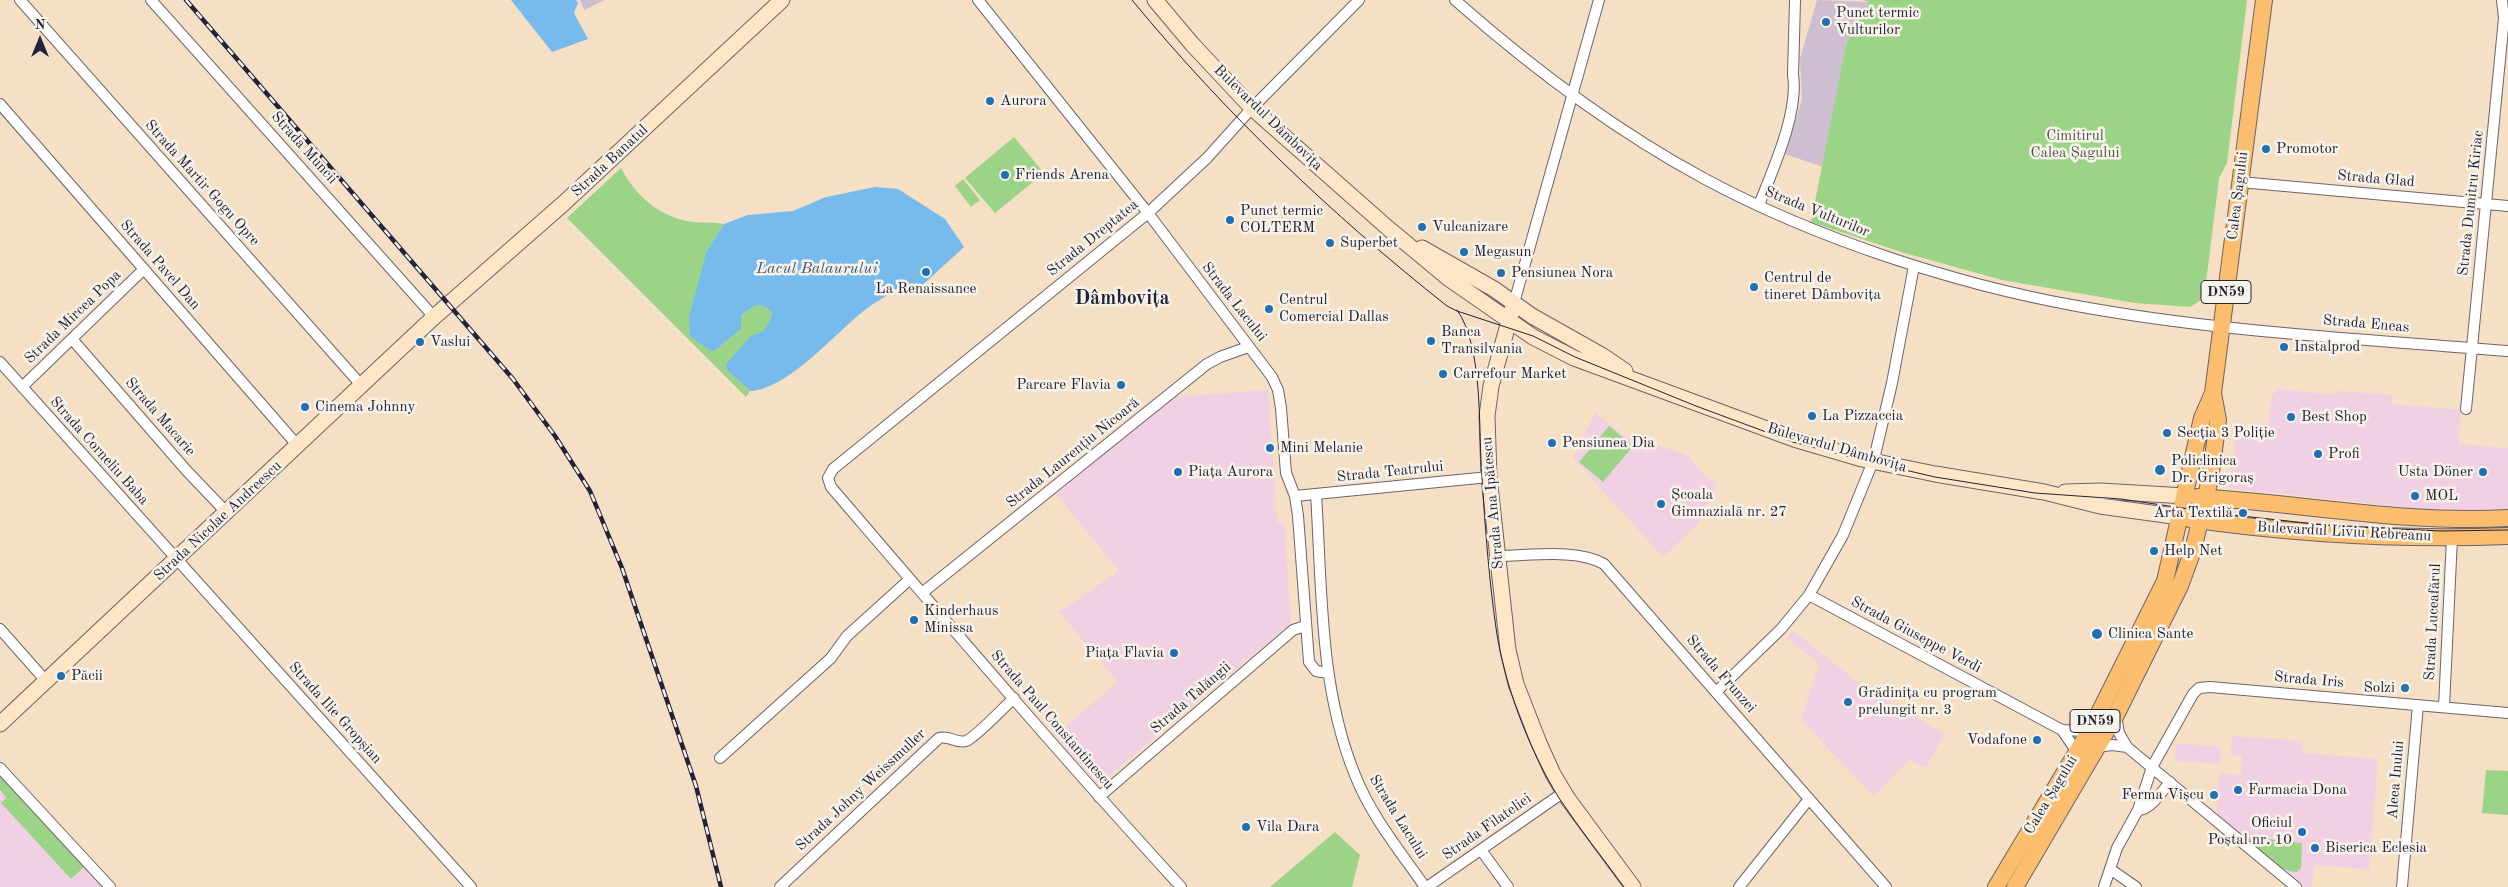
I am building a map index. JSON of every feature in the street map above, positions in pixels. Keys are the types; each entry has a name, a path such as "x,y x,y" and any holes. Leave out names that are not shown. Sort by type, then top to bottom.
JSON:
{"main road":[{"name":"Strada Banatul","path":"434,316 564,204 782,0"},
{"name":"Bulevardul Dâmbovița","path":"1155,0 1192,44 1252,108 1388,229 1448,278 1533,337 1574,358 1794,440 1873,461 1935,474 2044,492 2100,506 2180,517"},
{"name":"Calea Șagului","path":"1996,887 2089,731 2146,622 2165,581 2202,418 2213,393 2264,0"},
{"name":"Bulevardul Dâmbovița","path":"1388,229 1494,289 1603,356 1636,380"},
{"name":"Strada Ana Ipătescu","path":"1514,303 1488,400 1489,477 1506,642 1516,684 1539,744 1564,792 1633,887"},
{"name":"Strada Nicolae Andreescu","path":"0,724 227,513 434,316"},
{"name":"Calea Șagului","path":"2015,887 2116,715 2180,586 2206,497 2218,420 2213,393"},
{"name":"Bulevardul Dâmbovița","path":"2044,492 2101,491 2185,496"},
{"name":"Bulevardul Liviu Rebreanu","path":"2185,496 2339,512 2424,518 2508,518"},
{"name":"Bulevardul Liviu Rebreanu","path":"2180,517 2329,533 2452,538 2508,536"}],"street":[{"name":"Strada Martir Gogu Opre","path":"20,0 362,386"},
{"name":"Strada Muncii","path":"151,0 434,316"},
{"name":"Strada Lacului","path":"978,0 1148,213 1248,347 1269,372 1278,390 1286,473 1295,496 1305,626 1312,668 1316,671 1328,673"},
{"name":"Strada Dreptatea","path":"828,478 833,469 1148,213 1207,158 1252,108 1359,0"},
{"name":"Strada Vulturilor","path":"1455,0 1514,52 1572,96 1706,180 1759,204 1914,266 2073,306 2140,317 2222,326"},
{"name":"Strada Ana Ipătescu","path":"1514,303 1599,0"},
{"path":"1759,204 1793,109 1795,86 1795,0"},
{"name":"Strada Dumitru Kiriac","path":"2466,409 2504,18 2502,0"},
{"name":"Strada Pavel Dan","path":"0,104 298,446"},
{"name":"Strada Glad","path":"2240,182 2508,206"},
{"path":"1717,690 1782,629 1809,596 1843,535 1873,461 1892,383 1914,266"},
{"name":"Strada Mircea Popa","path":"22,387 144,269"},
{"name":"Strada Eneas","path":"2222,326 2508,351"},
{"name":"Strada Macarie","path":"72,338 186,470 227,513"},
{"name":"Strada Laurențiu Nicoară","path":"922,593 1207,364 1248,347"},
{"name":"Strada Corneliu Baba","path":"0,362 176,560"},
{"name":"Strada Teatrului","path":"1295,496 1489,477"},
{"name":"Strada Paul Constantinescu","path":"828,478 831,487 922,593 1096,794 1181,887"},
{"name":"Strada Lacului","path":"1316,494 1328,673 1339,727 1355,775 1370,807 1426,887"},
{"name":"Strada Luceafărul","path":"2444,707 2452,538"},
{"name":"Strada Frunzei","path":"1497,556 1573,555 1594,558 1604,564 1717,690 1886,887"},
{"name":"Strada Ilie Gropșian","path":"176,560 471,887"},
{"path":"720,758 831,658 847,636 910,579"},
{"name":"Strada Giuseppe Verdi","path":"1809,596 2062,730 2089,731"},
{"name":"Strada Talăngii","path":"1096,794 1293,630 1305,626"},
{"path":"0,629 46,681"},
{"name":"Strada Iris","path":"2104,887 2117,848 2138,810 2152,767 2192,694 2203,687 2508,713"},
{"name":"Strada Johny Weissmuller","path":"780,887 939,738 948,737 959,742 969,740 1014,698"},
{"name":"Aleea Inului","path":"2402,887 2418,705"},
{"path":"2116,715 2119,733 2127,747 2296,887"},
{"name":"Strada Giuseppe Verdi","path":"2062,730 2077,752"},
{"path":"2097,747 2112,745 2127,747"},
{"path":"0,768 110,887"},
{"path":"2138,810 2143,810 2149,806 2170,782"},
{"name":"Strada Filateliei","path":"1426,887 1564,792"},
{"path":"1739,887 1809,799"},
{"path":"1481,850 1508,887"},
{"path":"2110,869 2136,887"}],"shaded area":[{"path":"580,0 605,0 584,10"},
{"path":"1817,0 1869,2 1846,44 1823,167 1785,154 1802,99 1800,59"},
{"path":"2277,389 2337,395 2337,391 2393,395 2392,404 2461,410 2458,444 2508,448 2508,510 2458,511 2404,507 2229,488 2237,428 2250,429 2260,423 2268,424 2272,396"},
{"path":"1268,390 1277,523 1284,523 1291,623 1098,785 1055,735 1118,682 1059,612 1119,571 1056,494 1172,397"},
{"name":"Școala Gimnazială nr. 27","path":"1595,413 1633,442 1637,437 1688,456 1705,476 1717,483 1698,524 1663,557 1573,458"},
{"name":"Grădinița cu program prelungit nr. 3","path":"1793,631 1859,683 1944,734 1926,768 1909,760 1874,796 1801,720 1819,664 1787,638"},
{"path":"2232,736 2303,741 2302,753 2378,759 2369,869 2314,865 2312,887 2305,887 2216,815 2219,773 2241,775 2242,756 2231,755"},
{"path":"2176,743 2221,747 2220,764 2175,761"},
{"path":"0,774 105,887 0,887"}],"green space":[{"name":"Cimitirul Calea Șagului","path":"1863,0 2247,0 2227,163 2219,178 2204,298 2190,307 2135,303 2002,280 1901,252 1811,222 1846,44 1869,2"},
{"name":"Friends Arena","path":"1014,137 1044,173 995,213 965,178"},
{"path":"621,168 634,188 660,211 681,220 724,224 707,250 716,350 741,329 741,315 756,305 764,306 772,312 768,326 725,365 728,371 750,391 746,397 567,218"},
{"path":"963,179 980,200 971,207 955,186"},
{"path":"1609,426 1633,446 1603,482 1579,462"},
{"path":"2486,770 2508,771 2508,815 2482,813"},
{"path":"0,775 84,867 71,879 1,803 6,798 0,790"},
{"path":"1335,832 1360,855 1352,887 1270,887"},
{"path":"2248,837 2302,843 2301,868 2297,872 2277,865 2248,840"}],"water":[{"path":"511,0 576,0 578,3 574,13 588,39 552,52"},
{"name":"Lacul Balaurului","path":"875,187 898,189 945,219 964,247 916,291 899,287 861,313 794,372 779,382 750,391 728,371 725,365 752,335 760,333 766,327 772,312 764,306 756,305 741,315 741,329 716,350 711,351 690,336 689,317 707,250 724,224 748,215 793,211 826,197"}],"tram line":[{"path":"1132,0 1204,83 1281,161 1362,236 1447,306 1533,336 1575,357 1696,406 1793,442 1862,460 1935,477 2035,493 2121,499 2223,514 2334,526 2441,531 2508,530"},
{"path":"1457,310 1466,326 1476,367 1489,572 1496,628 1505,671 1519,716 1548,779 1559,798 1624,887"}],"railway":[{"path":"186,0 513,379 555,436 590,491 622,568 696,786 721,887"}],"place":[{"name":"Punct termic Vulturilor","path":"1826,22"},
{"name":"Aurora","path":"990,101"},
{"name":"Promotor","path":"2266,149"},
{"name":"Friends Arena","path":"1005,175"},
{"name":"Punct termic COLTERM","path":"1230,220"},
{"name":"Vulcanizare","path":"1422,227"},
{"name":"Superbet","path":"1330,243"},
{"name":"Megasun","path":"1464,252"},
{"name":"La Renaissance","path":"926,272"},
{"name":"Pensiunea Nora","path":"1501,273"},
{"name":"Centrul de tineret Dâmbovița","path":"1754,287"},
{"name":"Centrul Comercial Dallas","path":"1269,309"},
{"name":"Banca Transilvania","path":"1431,341"},
{"name":"Vaslui","path":"420,342"},
{"name":"Instalprod","path":"2284,347"},
{"name":"Carrefour Market","path":"1443,374"},
{"name":"Parcare Flavia","path":"1121,385"},
{"name":"Cinema Johnny","path":"305,407"},
{"name":"La Pizzaccia","path":"1812,416"},
{"name":"Best Shop","path":"2291,417"},
{"name":"Secția 3 Poliție","path":"2167,433"},
{"name":"Pensiunea Dia","path":"1552,443"},
{"name":"Mini Melanie","path":"1270,448"},
{"name":"Profi","path":"2318,454"},
{"name":"Policlinica Dr. Grigoraș","path":"2160,470"},
{"name":"Piața Aurora","path":"1178,472"},
{"name":"Usta Döner","path":"2483,472"},
{"name":"MOL","path":"2415,496"},
{"name":"Școala Gimnazială nr. 27","path":"1661,504"},
{"name":"Arta Textilă","path":"2243,513"},
{"name":"Help Net","path":"2154,551"},
{"name":"Kinderhaus Minissa","path":"914,620"},
{"name":"Clinica Sante","path":"2097,634"},
{"name":"Piața Flavia","path":"1174,653"},
{"name":"Păcii","path":"61,676"},
{"name":"Solzi","path":"2405,688"},
{"name":"Grădinița cu program prelungit nr. 3","path":"1848,702"},
{"name":"Vodafone","path":"2037,740"},
{"name":"Farmacia Dona","path":"2238,790"},
{"name":"Ferma Vîșcu","path":"2214,795"},
{"name":"Vila Dara","path":"1246,827"},
{"name":"Oficiul Poștal nr. 10","path":"2302,832"},
{"name":"Biserica Eclesia","path":"2315,848"}],"district":[{"name":"Dâmbovița","path":"1122,299"}]}
